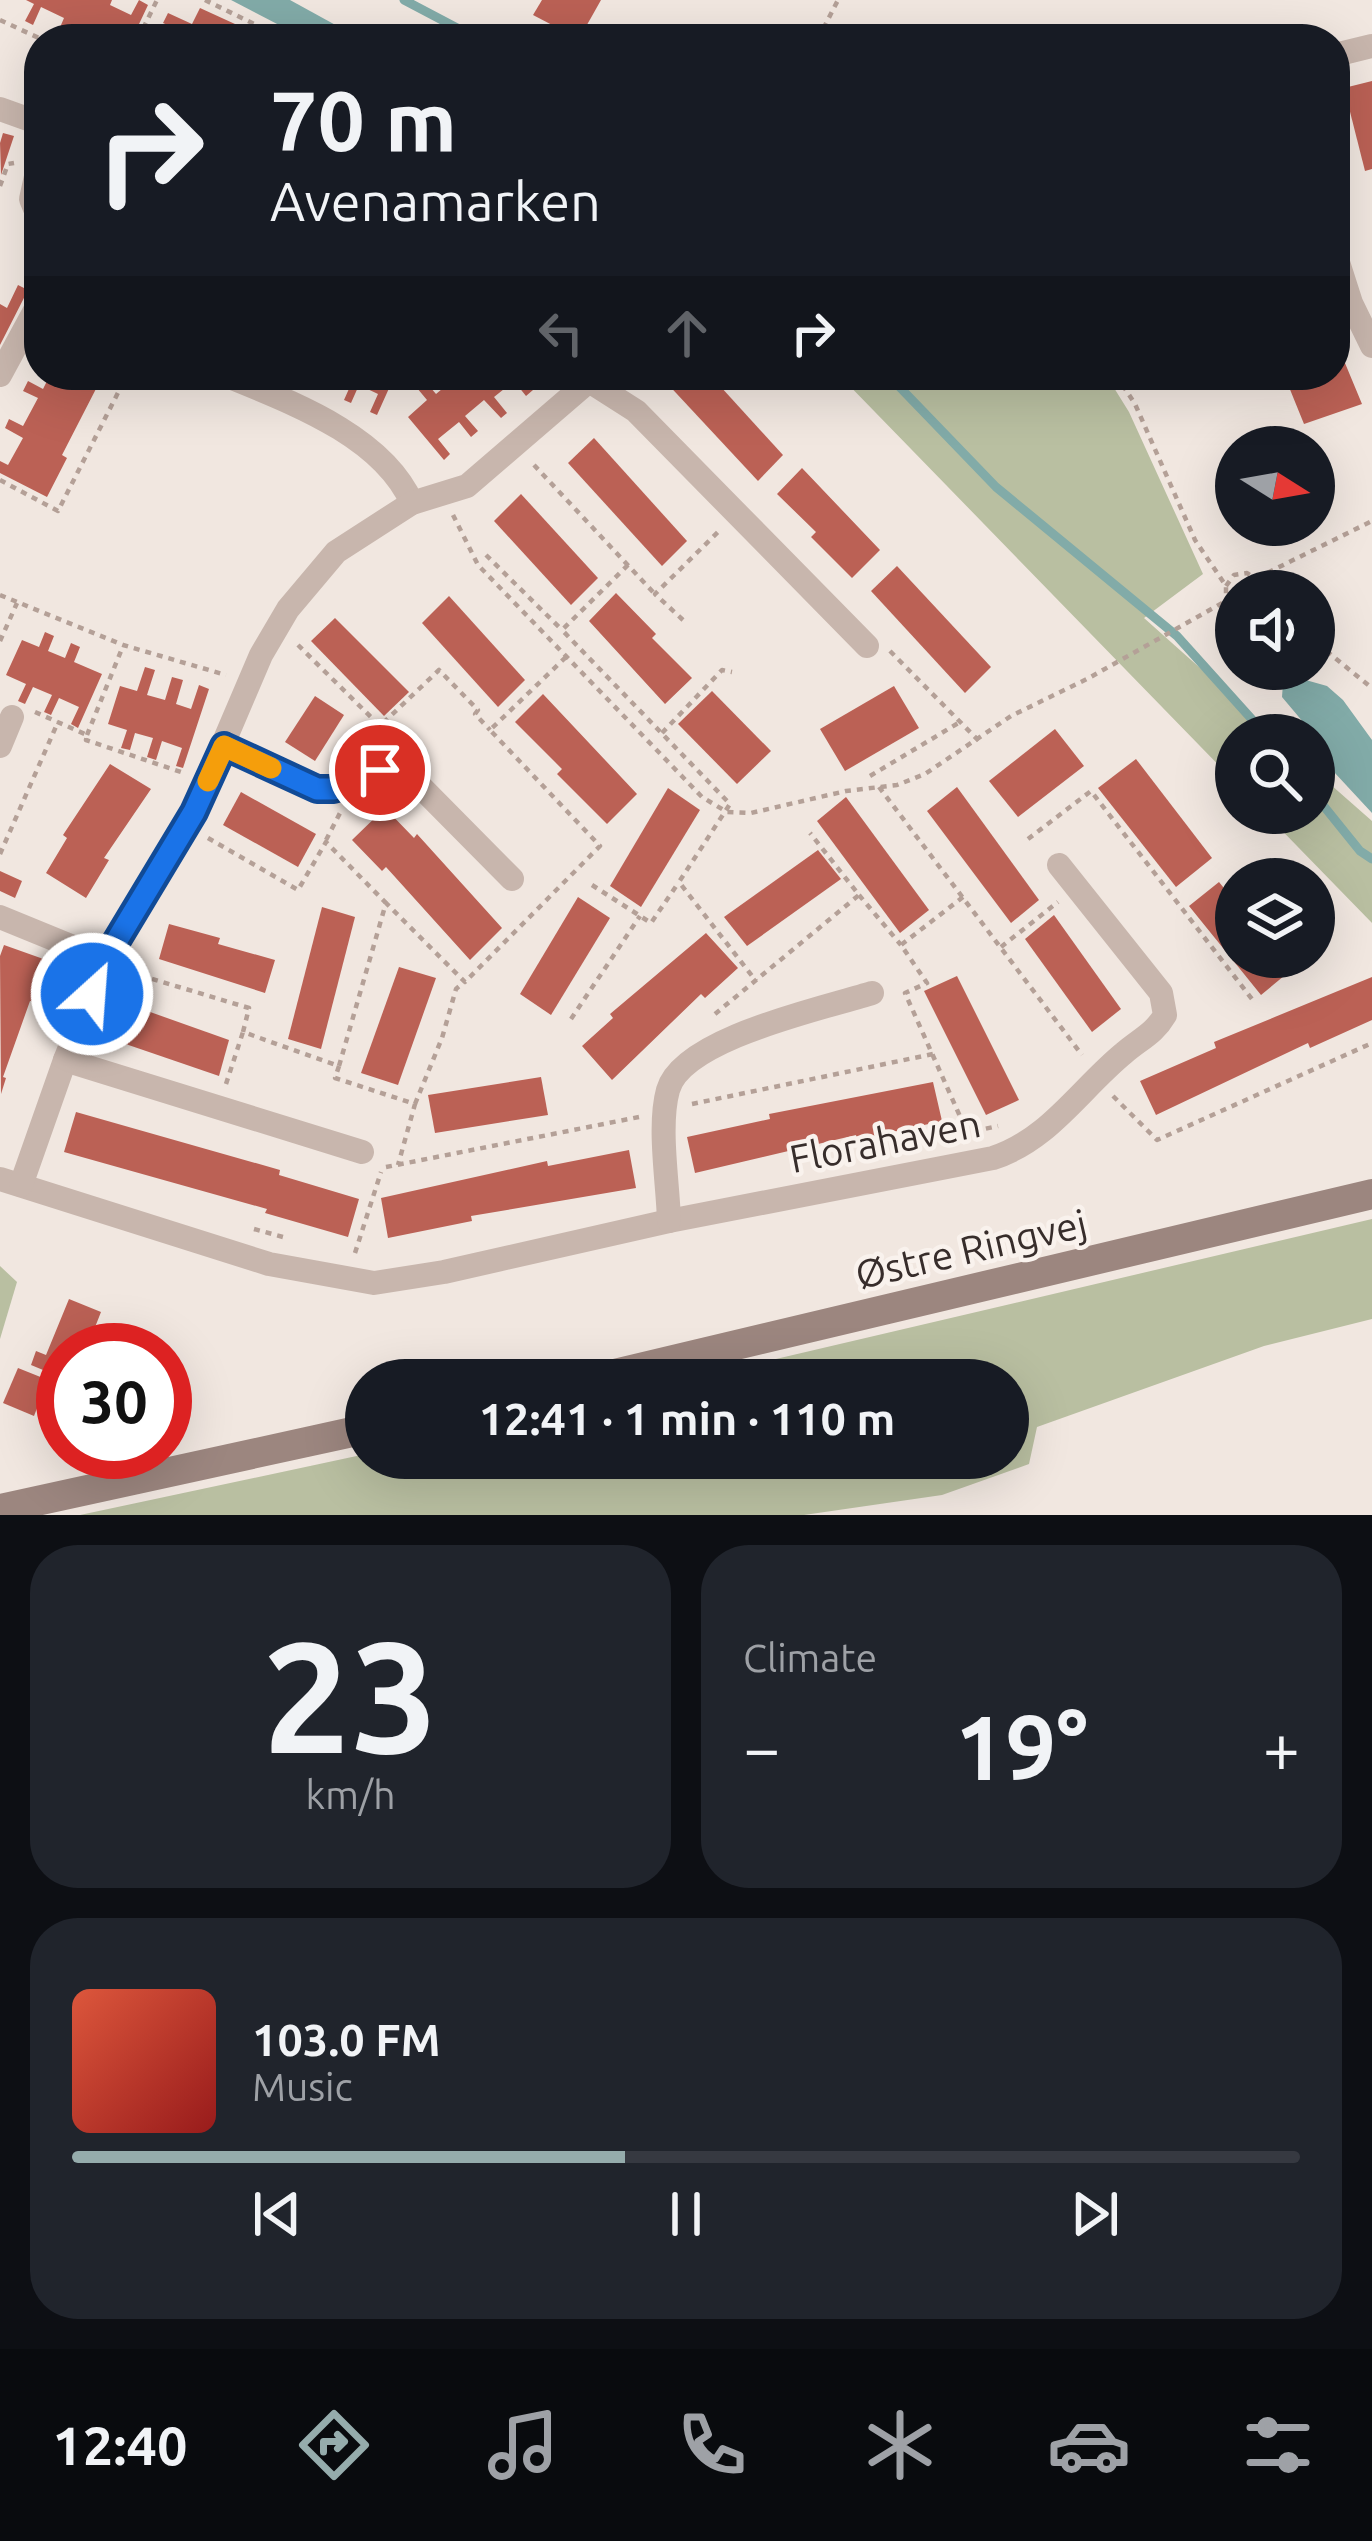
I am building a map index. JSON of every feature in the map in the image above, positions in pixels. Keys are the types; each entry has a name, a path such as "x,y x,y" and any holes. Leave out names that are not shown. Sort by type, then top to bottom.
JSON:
{"main road":[{"name":"Østre Ringvej","path":"677,1359 1372,1194"},
{"path":"0,1509 345,1434"}],"street":[{"path":"1350,300 1372,346"},
{"path":"0,375 24,331"},
{"path":"262,390 363,440 404,484 412,503"},
{"path":"11,1182 64,1060 194,812 250,682 288,609 336,552 412,503 448,505 579,390"},
{"path":"604,390 636,411 867,646"},
{"path":"0,746 15,711"},
{"path":"224,746 317,789 334,789 380,770 400,771 512,879"},
{"name":"Florahaven","path":"11,1182 269,1264 374,1283 1013,1152 1032,1140 1125,1051 1155,1032 1165,1016 1161,993 1059,865"},
{"path":"0,917 117,966"},
{"path":"669,1221 668,1088 686,1064 746,1032 872,993"},
{"path":"64,1060 218,1107 374,1163"}],"path":[{"path":"205,0 257,24"},
{"path":"0,480 58,511 119,390"},
{"path":"1125,390 1195,540 1215,570"},
{"path":"545,454 534,465 683,620"},
{"path":"448,505 467,510"},
{"path":"438,523 448,505"},
{"path":"448,505 478,565 702,796 727,812 751,812 897,784 925,774 1011,716 1215,607"},
{"path":"1272,570 1372,521"},
{"path":"655,594 720,530"},
{"path":"486,555 730,804 651,923 592,885"},
{"path":"562,630 628,565"},
{"path":"0,596 123,645 250,682"},
{"path":"0,640 17,602"},
{"path":"287,657 294,641 380,726 439,670 600,845 456,988 398,1165"},
{"path":"123,645 86,740 186,774"},
{"path":"867,646 889,649 979,741"},
{"path":"490,730 566,657"},
{"path":"1335,658 1372,688"},
{"path":"662,733 722,670 732,672"},
{"path":"15,711 87,735"},
{"path":"0,854 58,722"},
{"path":"870,776 960,722"},
{"path":"1028,839 1091,791 1111,824 1255,1004"},
{"path":"215,823 207,839 298,890 345,802"},
{"path":"810,833 927,982 905,993 968,1132"},
{"path":"326,842 465,982"},
{"path":"679,882 755,981"},
{"path":"1001,946 1076,888"},
{"path":"701,1026 859,895"},
{"path":"901,945 963,897"},
{"path":"386,903 334,1078 415,1104"},
{"path":"571,1019 640,916"},
{"path":"117,966 249,1009 218,1107"},
{"path":"243,1032 339,1066"},
{"path":"1097,1079 1156,1140 1372,1043"},
{"path":"681,1107 933,1054"},
{"path":"353,1258 374,1163 398,1165 645,1115"}],"green space":[{"path":"854,390 1115,390 1203,574 1144,618 1215,681 1215,690 1225,690 1251,714 1215,714 1215,761"},
{"path":"1335,788 1372,821 1372,923 1335,885 1335,858 1309,858 1285,834 1335,834"},
{"path":"1372,1219 1372,1319 1264,1346 1037,1427 1029,1464 1029,1359 776,1359"},
{"path":"0,1266 17,1282 0,1339"},
{"path":"345,1458 345,1479 987,1479 942,1495 804,1515 80,1515"}],"water":[{"path":"231,0 290,0 334,24 277,24"},
{"path":"1282,690 1332,690 1343,700 1372,740 1372,813 1335,773 1335,714 1296,714 1282,697"}],"building":[{"path":"26,0 112,0 110,5 131,15 139,0 148,5 139,24 61,24 64,18 41,7 31,24 25,21 34,4"},
{"path":"542,0 601,0 587,24 550,24 533,15"},
{"path":"200,8 235,24 192,24"},
{"path":"168,13 192,24 163,23"},
{"path":"1372,81 1372,169 1365,171 1350,112 1350,86"},
{"path":"3,133 14,136 1,175 0,143"},
{"path":"18,285 24,288 24,298 0,345 0,304 7,308"},
{"path":"1350,375 1362,404 1304,424 1290,390 1350,390"},
{"path":"95,390 62,455 67,458 47,497 0,473 0,461 8,465 23,438 5,428 9,419 23,426 38,398 23,391"},
{"path":"348,390 357,390 351,403 344,400"},
{"path":"370,390 388,390 377,415 370,412 378,394"},
{"path":"419,390 436,394 441,390 503,390 494,397 507,413 501,418 484,400 465,416 478,431 471,437 459,422 438,439 450,454 444,460 408,417 427,400"},
{"path":"673,390 724,390 783,455 758,481"},
{"path":"594,438 687,541 662,566 568,463"},
{"path":"802,468 880,550 852,578 811,537 816,532 777,494"},
{"path":"521,494 598,578 571,605 494,521"},
{"path":"897,566 991,667 965,693 871,591"},
{"path":"616,593 692,678 665,704 589,621"},
{"path":"449,596 525,680 498,707 422,623"},
{"path":"335,618 409,692 384,716 311,641"},
{"path":"45,632 54,636 48,651 65,658 71,643 80,647 74,662 102,674 78,728 71,724 79,707 59,698 51,715 44,712 52,695 33,687 25,704 18,701 26,684 6,675 22,640 39,647"},
{"path":"145,667 155,670 147,695 165,700 172,677 183,680 176,704 191,709 199,685 209,689 183,768 176,766 182,748 162,741 156,760 147,757 153,738 135,733 130,750 121,748 127,730 108,724 120,686 137,691"},
{"path":"894,686 919,728 845,771 820,729"},
{"path":"712,691 771,751 737,784 678,724"},
{"path":"543,694 637,794 607,824 557,774 562,769 515,722"},
{"path":"315,696 344,715 315,761 285,742"},
{"path":"1055,729 1084,766 1018,817 989,781"},
{"path":"1136,759 1212,858 1176,887 1098,788"},
{"path":"110,764 151,789 104,858 109,860 86,898 46,873 67,838 63,835"},
{"path":"957,787 1039,900 1011,923 927,811"},
{"path":"668,788 700,810 641,907 610,886"},
{"path":"241,792 316,834 298,867 223,825"},
{"path":"846,797 929,910 900,933 817,821"},
{"path":"385,808 414,838 417,834 502,928 470,960 386,867 382,871 352,840"},
{"path":"818,850 841,879 747,946 724,917"},
{"path":"0,871 22,881 15,898 0,891"},
{"path":"1215,885 1215,938 1189,906"},
{"path":"578,897 610,918 551,1015 520,994"},
{"path":"322,907 355,917 321,1049 288,1039"},
{"path":"1054,915 1121,1009 1092,1032 1025,939"},
{"path":"169,924 275,960 265,993 159,959"},
{"path":"706,933 738,968 705,998 701,994 612,1080 582,1046 613,1018 610,1014"},
{"path":"4,945 49,961 35,1002 30,1001 1,1094 0,956"},
{"path":"399,967 436,978 398,1085 361,1073"},
{"path":"957,976 1019,1100 986,1115 924,991"},
{"path":"1372,977 1372,1020 1310,1048 1308,1043 1156,1115 1140,1081 1216,1048 1214,1042"},
{"path":"1247,978 1282,978 1261,995"},
{"path":"122,1002 229,1040 219,1076 111,1039"},
{"path":"541,1077 548,1115 435,1133 428,1095"},
{"path":"933,1082 942,1121 857,1140 856,1135 695,1173 687,1137 770,1119 769,1114"},
{"path":"76,1112 280,1170 279,1175 359,1199 348,1237 64,1152"},
{"path":"629,1150 636,1188 471,1216 472,1221 388,1238 381,1198 547,1161 548,1166"},
{"path":"69,1299 101,1312 97,1323 59,1323"},
{"path":"18,1368 36,1375 34,1416 3,1403"}],"waterway":[{"path":"404,0 450,24"},
{"path":"902,390 996,487 1177,636 1247,714"},
{"path":"1335,820 1372,859"}],"slow traffic":[{"path":"208,781 224,746 271,768"}],"route":[{"path":"92,994 105,960 194,812 224,746 317,789 334,789 380,770"}]}
